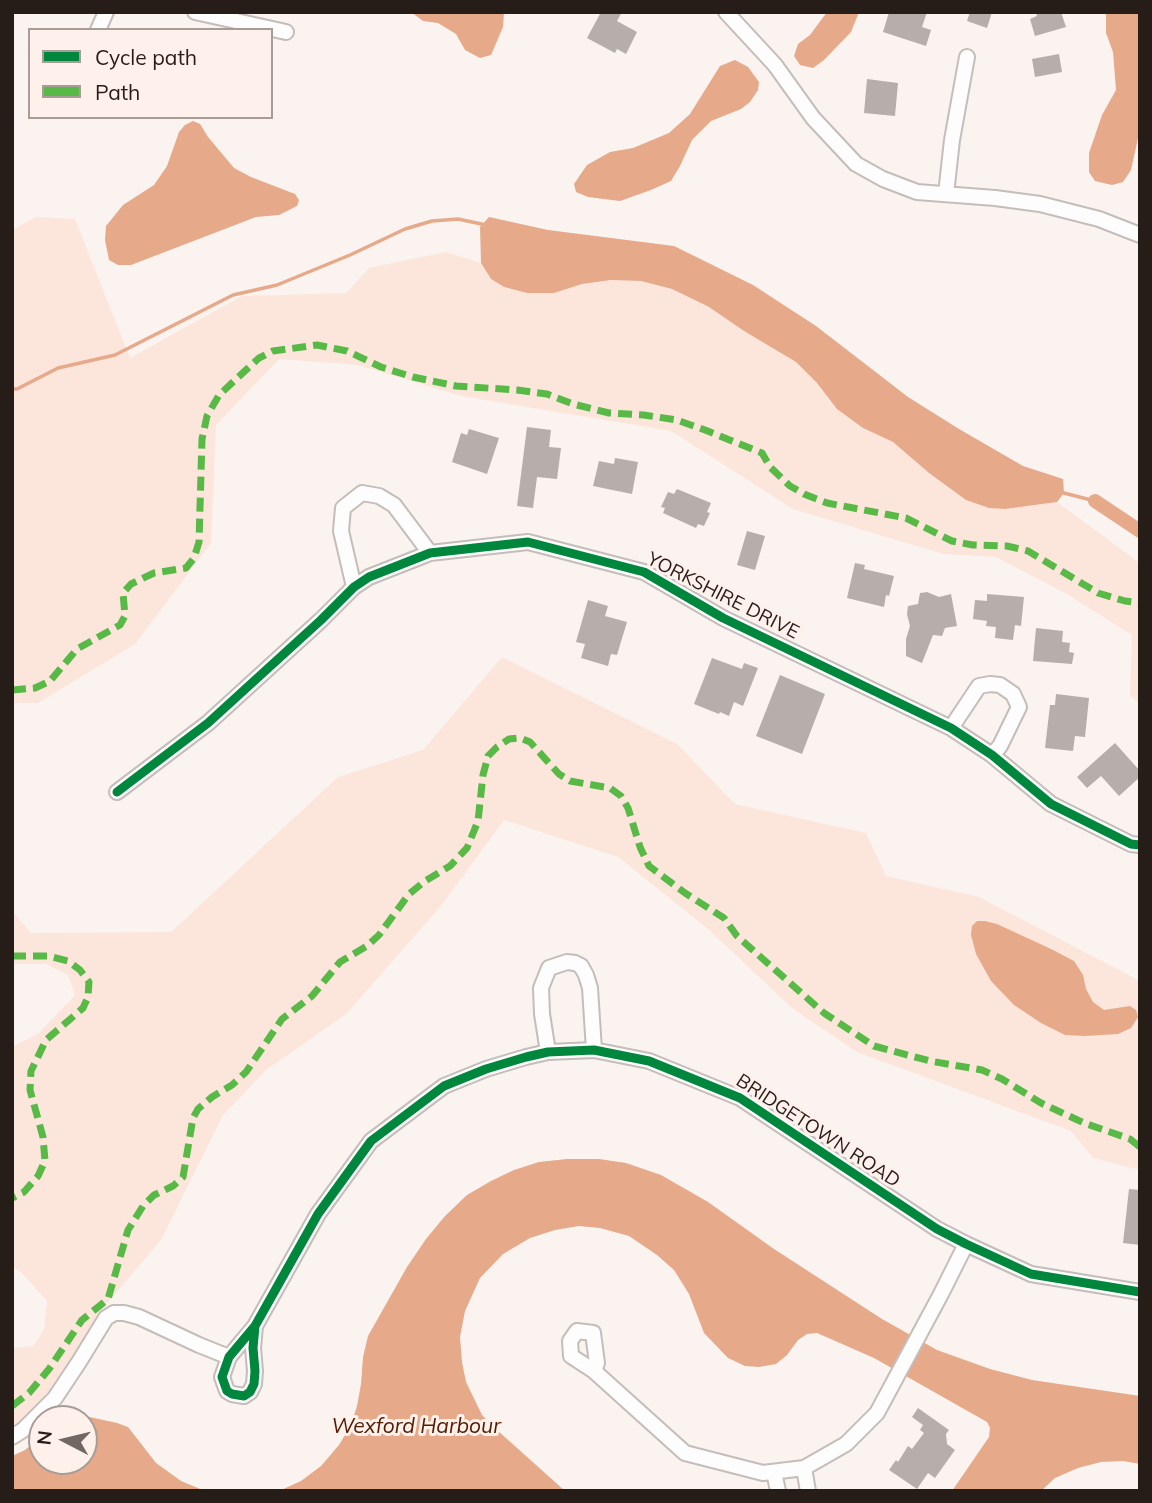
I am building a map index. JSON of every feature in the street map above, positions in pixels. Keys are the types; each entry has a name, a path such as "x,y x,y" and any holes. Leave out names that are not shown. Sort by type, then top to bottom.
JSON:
{"street":[{"path":"99,28 106,12"},
{"path":"195,12 268,28"},
{"path":"726,12 775,65 813,118 856,164 883,179 917,192 1040,204 1099,219 1140,235"},
{"path":"273,29 286,32"},
{"path":"946,194 952,139 967,57"},
{"path":"354,587 341,531 343,509 362,493 379,496 394,505 430,553"},
{"name":"YORKSHIRE DRIVE","path":"117,792 208,723 354,587 369,577 430,553 528,542 644,572 723,618 951,728 992,755 1051,804 1131,844 1140,845"},
{"path":"951,728 979,686 1000,685 1013,694 1019,707 1000,746 992,755"},
{"path":"548,1052 541,988 550,968 567,962 580,966 590,988 594,1050"},
{"name":"BRIDGETOWN ROAD","path":"255,1326 254,1384 244,1396 232,1394 227,1391 222,1377 229,1357 255,1326 318,1214 372,1140 444,1086 526,1057 548,1052 594,1050 649,1061 740,1098 937,1229 1031,1274 1140,1292"},
{"path":"594,1371 685,1453 763,1473 804,1468 846,1444 877,1413 965,1244"},
{"path":"12,1437 23,1430 55,1398 106,1318 114,1314 124,1313 139,1317 229,1357"},
{"path":"804,1468 808,1491"},
{"path":"774,1472 778,1491"}],"shaded area":[{"path":"36,217 75,219 130,358 242,296 346,293 369,268 446,252 481,263 491,279 503,287 527,293 554,293 582,284 611,280 641,281 672,289 709,307 796,362 863,428 893,442 966,500 989,508 1005,509 1057,502 1140,563 1140,704 1130,695 1132,635 1065,593 996,557 943,554 793,509 671,431 461,396 358,365 279,359 216,425 211,543 135,644 38,703 12,703 12,230"},
{"path":"502,657 677,744 735,804 866,833 886,876 979,897 1140,981 1140,1170 1093,1158 1071,1131 857,1052 793,1009 708,929 618,857 504,820 440,907 346,1014 266,1070 223,1115 161,1240 98,1314 71,1365 41,1405 28,1405 28,1416 12,1427 12,1348 33,1346 44,1330 47,1301 22,1273 12,1267 12,1047 39,1033 75,995 68,975 46,964 12,964 12,911 31,933 171,932 338,777 423,750"}],"water":[{"path":"411,12 504,12 503,27 491,55 480,58 465,50 456,34 438,23 423,21"},
{"path":"827,12 859,12 851,32 824,60 813,68 800,65 794,56 798,44 810,35"},
{"path":"1106,12 1140,12 1140,129 1131,170 1123,182 1112,185 1095,181 1089,172 1089,153 1102,115 1116,90 1113,52 1106,33"},
{"path":"735,60 748,67 759,82 758,90 741,109 711,121 692,140 671,181 620,201 588,197 576,192 574,184 587,165 610,152 633,148 669,133 690,114 720,66"},
{"path":"193,121 200,124 234,168 295,194 299,200 297,206 279,215 256,217 131,265 118,265 109,260 105,240 106,226 123,205 154,185 167,166 179,132"},
{"path":"489,217 548,230 674,246 753,285 816,326 908,397 959,429 1023,466 1063,479 1064,493 1057,502 1005,509 989,508 966,500 893,442 863,428 837,409 796,362 709,307 672,289 641,281 611,280 582,284 554,293 527,293 504,287 491,279 481,263 480,227"},
{"path":"977,921 997,924 1074,961 1083,975 1093,1002 1104,1010 1130,1006 1136,1010 1138,1017 1131,1028 1118,1034 1065,1035 1014,1005 991,981 976,954 971,935 972,926"},
{"name":"Wexford Harbour","path":"599,1159 626,1163 661,1175 708,1202 774,1249 882,1319 937,1350 990,1369 1032,1380 1140,1396 1140,1464 1123,1461 1101,1462 1078,1468 1055,1478 1041,1491 952,1491 989,1437 990,1428 987,1422 874,1358 817,1333 807,1334 798,1340 776,1364 745,1366 728,1358 704,1333 689,1294 674,1270 629,1236 600,1228 579,1226 530,1238 503,1254 480,1278 465,1311 460,1337 466,1382 482,1415 565,1491 279,1491 301,1481 321,1466 339,1445 351,1425 357,1406 368,1336 407,1267 445,1216 467,1195 514,1170 539,1162"},
{"path":"98,1419 117,1423 128,1427 156,1463 181,1481 205,1491 12,1491 12,1456 28,1448 28,1475 98,1475"}],"building":[{"path":"601,12 622,12 617,21 637,32 626,54 617,49 615,53 587,38"},
{"path":"889,12 927,12 922,27 931,30 926,46 883,32"},
{"path":"970,12 992,12 987,28 967,21"},
{"path":"1036,12 1061,12 1066,27 1035,36 1030,19 1037,16"},
{"path":"1059,54 1062,72 1035,77 1032,59"},
{"path":"867,79 898,83 895,116 864,113"},
{"path":"527,427 551,430 549,447 561,448 557,479 537,477 533,508 517,506"},
{"path":"469,429 499,438 487,474 452,462 461,433 467,435"},
{"path":"615,458 638,462 632,494 593,486 599,461 614,464"},
{"path":"677,489 711,503 704,526 698,524 696,528 663,513 665,508 661,507 668,492 674,494"},
{"path":"747,531 765,536 755,570 737,565"},
{"path":"855,563 865,565 864,569 894,576 884,607 847,598"},
{"path":"927,592 939,597 951,594 957,626 945,628 942,636 933,635 922,663 906,656 906,639 910,626 907,614 908,606 918,604 920,593"},
{"path":"987,594 1024,597 1021,626 1015,625 1013,640 995,638 996,627 986,626 987,621 973,619 975,600 987,601"},
{"path":"588,600 608,606 605,616 627,622 617,655 611,654 608,666 581,658 585,644 576,642"},
{"path":"1036,628 1063,631 1062,642 1070,643 1069,652 1074,653 1072,664 1033,661"},
{"path":"712,658 742,669 744,663 758,668 743,706 734,702 729,716 694,704"},
{"path":"780,675 825,694 802,754 756,736"},
{"path":"1056,694 1089,698 1085,737 1075,736 1073,751 1045,748 1050,705 1055,705"},
{"path":"1115,743 1140,771 1140,777 1119,796 1101,776 1087,788 1077,777"},
{"path":"1129,1189 1140,1190 1140,1245 1123,1243"},
{"path":"918,1408 949,1430 946,1434 947,1444 955,1450 935,1478 928,1473 917,1489 889,1470 908,1446 912,1449 924,1433 920,1430 923,1425 912,1417"}],"waterway":[{"path":"12,389 58,368 115,355 233,295 277,285 405,229 432,221 458,219 486,225"},
{"path":"1060,492 1095,501"},
{"path":"1095,501 1140,531"}],"marked path":[{"path":"12,690 35,688 50,681 77,649 120,625 125,616 123,593 131,584 154,573 186,568 194,558 199,542 202,439 207,416 219,395 259,358 273,351 317,345 347,351 381,367 413,377 456,386 547,394 609,413 677,420 762,453 770,467 790,486 804,494 827,503 906,518 952,541 1007,546 1028,551 1098,593 1140,603"},
{"path":"12,1406 29,1393 49,1369 82,1320 108,1299 128,1230 143,1206 154,1195 173,1186 183,1177 193,1118 198,1109 246,1072 282,1019 312,996 340,962 367,946 379,935 409,894 450,866 467,848 478,821 488,756 509,739 520,738 530,742 559,774 570,781 610,788 621,796 649,866 724,918 737,936 824,1013 874,1046 930,1061 982,1070 1041,1103 1084,1123 1130,1139 1140,1147"},
{"path":"12,956 48,956 68,961 80,970 89,982 88,997 83,1008 46,1040 31,1071 30,1090 43,1137 45,1161 38,1176 24,1192 12,1198"}],"cycle path":[{"path":"117,792 208,723 354,587 369,577 430,553 528,542 644,572 723,618 951,728 992,755 1051,804 1131,844 1140,845"},
{"path":"255,1326 254,1384 244,1396 232,1394 227,1391 222,1377 229,1357 255,1326 318,1214 371,1141 444,1086 526,1057 548,1052 594,1050 649,1061 740,1098 937,1229 1031,1274 1140,1292"}]}
